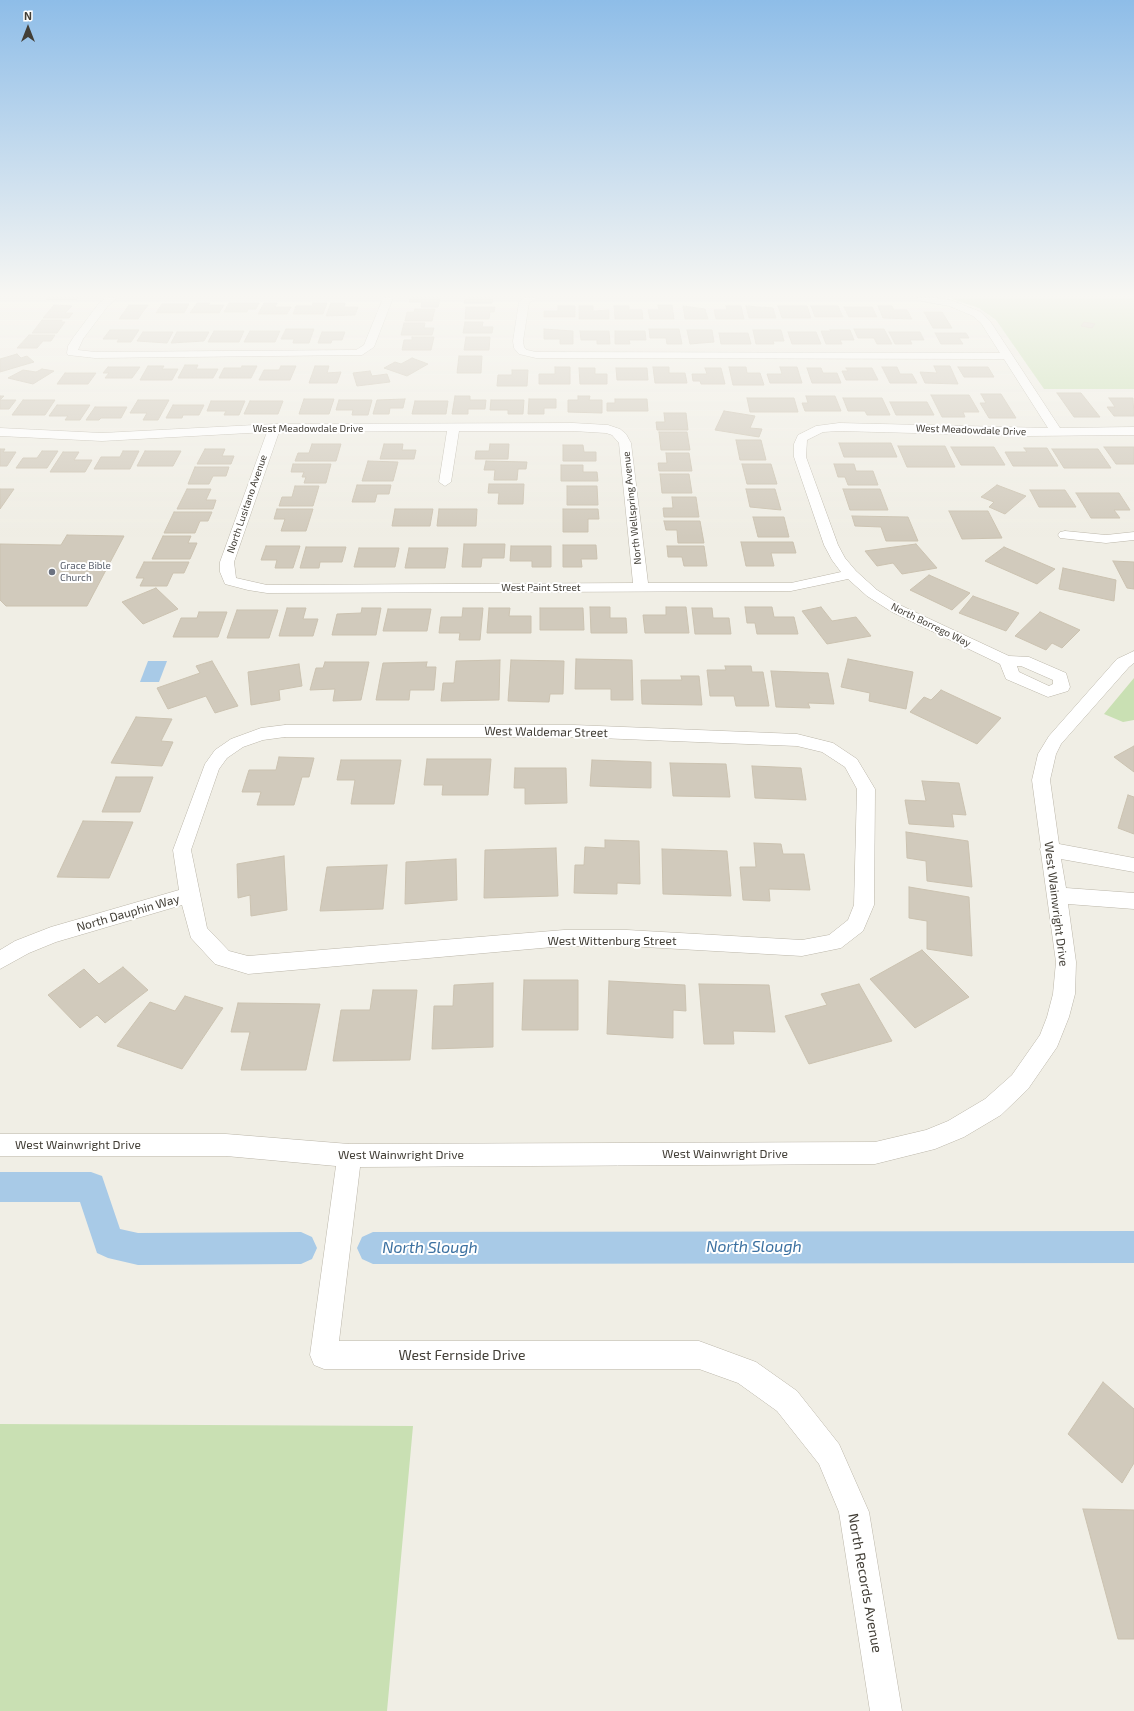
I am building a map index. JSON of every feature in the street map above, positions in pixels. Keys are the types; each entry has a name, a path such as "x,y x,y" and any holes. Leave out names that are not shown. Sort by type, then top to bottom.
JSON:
{"street":[{"path":"1022,378 1056,432"},
{"name":"West Meadowdale Drive","path":"0,432 109,437 274,428 591,427 616,432"},
{"name":"West Meadowdale Drive","path":"809,434 820,430 855,427 1056,432 1134,431"},
{"name":"North Lusitano Avenue","path":"230,581 227,562 274,428"},
{"path":"445,482 453,428"},
{"name":"North Wellspring Avenue","path":"616,432 622,437 625,443 641,588"},
{"name":"North Borrego Way","path":"809,434 802,438 800,444 800,457 832,545 839,560 851,574 872,593 897,609 1007,661 1012,675 1048,692 1062,687 1090,700"},
{"path":"1065,536 1106,540 1134,536"},
{"name":"West Paint Street","path":"230,581 267,589 791,587 851,574"},
{"name":"West Wainwright Drive","path":"0,1145 226,1145 349,1156 875,1153 927,1141 956,1129 993,1107 1020,1082 1049,1040 1058,1017 1064,994 1066,962 1049,849 1041,780 1047,754 1055,740 1123,663 1134,656"},
{"name":"West Waldemar Street","path":"237,743 261,734 284,731 574,731 797,740 827,747 851,762"},
{"name":"North Dauphin Way","path":"0,960 22,947 51,936 190,894 182,850 211,768 221,754 237,743"},
{"name":"West Wittenburg Street","path":"190,894 198,932 222,958 248,965 564,938 627,938 802,948 834,942 856,925 864,905 866,789 851,762"},
{"path":"1049,849 1134,865"},
{"path":"1056,894 1134,901"},
{"name":"West Fernside Drive","path":"349,1156 324,1355 699,1355 746,1372 787,1401"},
{"name":"North Records Avenue","path":"787,1401 829,1454 854,1512 886,1711"}],"green space":[{"path":"1036,378 1134,378 1134,389 1044,389"},
{"path":"1134,678 1134,720 1123,722 1104,714"},
{"path":"0,1424 413,1426 387,1711 0,1711"}],"water":[{"path":"148,661 167,661 159,682 140,682"}],"building":[{"path":"8,378 43,378 33,384"},
{"path":"61,378 92,378 88,384 57,384"},
{"path":"141,378 173,378 172,380 140,380"},
{"path":"260,378 291,378 290,380 259,380"},
{"path":"311,378 339,378 337,383 309,383"},
{"path":"354,378 388,378 390,382 357,386"},
{"path":"498,378 528,378 527,386 497,386"},
{"path":"539,378 570,378 570,384 539,384"},
{"path":"580,378 607,378 607,384 580,384"},
{"path":"617,378 648,378 648,380 617,380"},
{"path":"654,378 686,378 687,383 655,383"},
{"path":"693,378 723,378 725,384 701,384 700,381 693,381"},
{"path":"731,378 762,378 764,385 733,385"},
{"path":"768,378 800,378 802,383 770,383"},
{"path":"810,378 839,378 841,383 812,383"},
{"path":"845,378 877,378 878,380 846,380"},
{"path":"887,378 914,378 917,383 890,383"},
{"path":"923,378 955,378 958,384 925,383"},
{"path":"1057,393 1081,393 1100,417 1074,417"},
{"path":"981,394 1001,394 1016,418 989,418 980,403 986,403"},
{"path":"931,395 969,395 979,412 963,412 965,417 942,417"},
{"path":"455,396 470,396 470,400 486,400 485,409 468,409 468,414 452,414"},
{"path":"578,396 590,396 589,400 602,400 602,413 568,412 568,400 578,400"},
{"path":"806,396 835,396 841,411 805,411 802,403 808,403"},
{"path":"747,398 794,398 798,412 750,412"},
{"path":"843,398 882,398 890,415 867,415 865,411 848,411"},
{"path":"1109,398 1133,398 1134,416 1114,416 1107,407 1115,407"},
{"path":"304,399 334,399 329,414 299,414"},
{"path":"405,399 403,408 390,408 389,414 373,414 377,400"},
{"path":"529,399 556,399 556,408 544,408 544,414 528,414"},
{"path":"615,399 647,399 648,411 607,411 607,403 615,403"},
{"path":"0,400 16,400 9,409 0,409"},
{"path":"23,400 55,400 45,415 12,415"},
{"path":"138,400 169,400 158,420 143,420 147,413 130,413"},
{"path":"339,400 372,400 368,415 352,415 353,410 336,410"},
{"path":"491,400 524,400 523,414 508,414 508,410 490,410"},
{"path":"211,401 245,401 239,415 224,415 226,411 207,411"},
{"path":"250,401 283,401 278,414 244,414"},
{"path":"415,401 448,401 446,414 412,414"},
{"path":"890,402 927,402 934,415 896,415"},
{"path":"57,405 90,405 80,420 65,420 68,416 49,416"},
{"path":"173,405 204,405 199,415 183,415 182,418 166,418"},
{"path":"95,407 127,407 121,418 86,420"},
{"path":"724,411 755,416 750,428 762,429 759,437 715,430"},
{"path":"664,413 686,413 688,430 657,430 656,422 665,422"},
{"path":"659,432 687,432 690,450 661,450"},
{"path":"736,440 761,440 766,460 740,460"},
{"path":"839,443 891,443 897,457 844,457"},
{"path":"312,444 341,444 336,461 295,461 298,453 309,453"},
{"path":"384,444 403,444 402,450 416,450 414,459 380,459"},
{"path":"490,444 509,444 508,459 475,459 476,451 489,451"},
{"path":"563,445 583,445 584,452 596,452 596,461 563,461"},
{"path":"898,446 945,446 955,467 907,467"},
{"path":"951,447 994,447 1005,465 961,465"},
{"path":"1104,447 1134,447 1134,464 1116,464"},
{"path":"1024,448 1047,448 1058,466 1013,466 1005,452 1027,452"},
{"path":"0,449 5,449 3,452 16,452 7,466 0,466"},
{"path":"205,449 225,449 222,456 234,456 231,464 197,464"},
{"path":"1052,449 1098,449 1111,468 1064,468"},
{"path":"42,451 58,451 47,468 16,468 23,458 37,458"},
{"path":"123,451 139,451 130,469 94,469 101,457 120,457"},
{"path":"145,451 181,451 173,466 137,466"},
{"path":"63,452 79,452 74,460 92,460 85,472 50,472"},
{"path":"666,453 689,453 692,471 659,471 658,463 667,463"},
{"path":"368,461 398,462 393,481 362,481"},
{"path":"486,461 527,462 526,469 518,469 517,480 494,480 495,470 484,470"},
{"path":"293,464 331,464 326,483 304,483 306,477 302,477 304,472 291,472"},
{"path":"742,464 771,464 777,484 747,484"},
{"path":"834,464 854,464 856,471 873,471 878,485 848,485 845,477 838,477"},
{"path":"561,465 583,465 583,472 597,472 598,481 561,481"},
{"path":"195,467 229,467 226,476 213,476 209,484 188,484"},
{"path":"660,474 689,474 692,493 662,493"},
{"path":"489,484 524,484 523,504 498,504 499,493 488,493"},
{"path":"357,485 391,485 389,494 377,494 375,502 352,502"},
{"path":"997,485 1026,496 1005,514 989,507 994,502 981,497"},
{"path":"295,486 319,486 313,506 279,506 282,497 292,497"},
{"path":"567,486 597,486 598,505 567,505"},
{"path":"0,489 14,489 0,509"},
{"path":"187,489 211,489 206,500 216,500 213,509 177,509"},
{"path":"746,489 775,489 781,510 750,507"},
{"path":"843,489 880,489 888,510 850,510"},
{"path":"1030,490 1065,490 1076,507 1039,507"},
{"path":"1076,493 1119,493 1130,510 1114,510 1120,518 1091,518"},
{"path":"672,497 696,497 699,517 664,517 663,508 673,508"},
{"path":"277,509 313,509 306,531 281,531 285,519 274,519"},
{"path":"395,509 433,509 430,526 392,526"},
{"path":"439,509 477,509 476,526 437,526"},
{"path":"563,509 598,509 599,519 588,519 588,532 563,532"},
{"path":"949,511 988,511 1002,538 962,539"},
{"path":"174,512 212,512 208,521 200,521 195,533 164,533"},
{"path":"852,516 908,517 918,541 886,541 881,527 855,526"},
{"path":"753,517 784,517 789,537 758,537"},
{"path":"664,521 700,521 704,543 678,543 677,530 666,530"},
{"name":"Grace Bible Church","path":"67,535 124,536 87,606 6,606 0,600 0,544 61,545"},
{"path":"163,536 191,536 188,543 197,543 190,559 152,559"},
{"path":"741,542 793,542 796,553 771,553 774,566 746,566"},
{"path":"464,544 505,544 504,558 482,558 481,567 462,567"},
{"path":"916,544 937,568 902,574 893,563 877,566 865,551"},
{"path":"563,545 596,545 597,559 581,559 582,567 563,567"},
{"path":"266,546 300,546 293,568 275,568 277,560 261,560"},
{"path":"511,546 551,546 551,567 532,567 532,561 510,561"},
{"path":"667,546 704,546 707,566 684,566 682,557 668,557"},
{"path":"306,547 346,547 342,562 320,562 319,568 300,568"},
{"path":"1004,547 1055,569 1037,584 985,561"},
{"path":"359,548 399,548 395,567 354,567"},
{"path":"409,548 448,548 445,568 405,568"},
{"path":"1113,561 1134,562 1134,589 1127,588"},
{"path":"144,562 189,562 184,573 173,573 167,586 140,586 144,578 136,578"},
{"path":"1063,568 1116,580 1114,601 1059,589"},
{"path":"929,575 970,593 952,610 910,590"},
{"path":"156,588 178,609 143,624 122,602"},
{"path":"973,596 1019,613 1006,631 959,613"},
{"path":"590,607 610,607 610,618 626,618 627,633 591,633"},
{"path":"666,607 686,607 689,633 645,633 643,615 666,615"},
{"path":"745,607 772,607 774,617 794,617 798,634 757,634 755,623 747,623"},
{"path":"821,607 832,621 856,617 871,636 827,644 802,611"},
{"path":"287,608 306,608 303,619 318,619 313,636 279,636"},
{"path":"362,608 381,608 376,635 332,635 337,614 361,613"},
{"path":"463,608 483,608 480,640 459,640 460,633 439,633 441,617 462,617"},
{"path":"489,608 510,608 509,616 531,616 531,633 487,633"},
{"path":"540,608 583,608 584,630 540,630"},
{"path":"692,608 712,608 713,618 729,618 731,634 695,634"},
{"path":"388,609 431,609 427,631 383,631"},
{"path":"237,610 278,610 269,638 227,638"},
{"path":"199,612 227,612 218,637 173,637 181,618 197,618"},
{"path":"1040,612 1080,630 1062,648 1052,643 1046,650 1015,636"},
{"path":"576,659 632,660 633,700 611,700 611,689 575,689"},
{"path":"848,659 913,672 906,709 869,701 870,693 841,687"},
{"path":"500,660 499,700 441,701 443,683 454,683 456,661"},
{"path":"511,660 564,661 563,694 550,694 549,702 508,701"},
{"path":"212,661 238,706 215,713 206,696 168,709 157,688 200,673 196,666"},
{"path":"325,662 369,662 361,700 333,701 335,689 310,690 316,668 323,668"},
{"path":"427,662 426,667 436,667 434,690 410,690 409,700 376,700 383,663"},
{"path":"299,664 302,686 279,690 280,700 251,705 248,672"},
{"path":"725,666 751,666 752,672 763,672 769,706 736,706 734,696 710,696 707,670 726,670"},
{"path":"771,671 828,673 834,704 808,703 810,708 776,707"},
{"path":"681,676 699,676 702,705 642,704 641,680 682,680"},
{"path":"941,690 1001,718 977,744 910,712 924,697 931,700"},
{"path":"136,717 172,719 161,741 173,742 162,766 111,763"},
{"path":"1134,746 1134,772 1114,757"},
{"path":"279,757 314,758 309,777 302,777 294,805 257,805 261,792 242,792 249,770 276,770"},
{"path":"427,759 491,759 488,795 442,795 443,785 424,785"},
{"path":"341,760 401,760 394,804 351,804 355,780 337,780"},
{"path":"592,760 651,762 651,788 590,786"},
{"path":"670,763 726,764 730,797 673,796"},
{"path":"752,766 801,768 806,800 755,798"},
{"path":"515,768 566,768 567,803 525,804 525,788 514,788"},
{"path":"116,777 153,777 140,812 102,812"},
{"path":"922,781 959,783 966,815 952,814 954,827 909,824 905,800 926,801"},
{"path":"1128,795 1134,797 1134,834 1118,828"},
{"path":"83,821 133,822 109,878 57,877"},
{"path":"906,832 968,841 972,887 927,881 926,861 907,858"},
{"path":"605,840 639,841 640,884 617,883 617,894 574,893 575,865 584,865 585,847 605,848"},
{"path":"754,843 781,844 783,854 804,854 810,890 769,889 770,901 743,900 740,867 756,867"},
{"path":"556,848 558,896 484,898 485,850"},
{"path":"662,849 727,851 731,896 663,894"},
{"path":"284,856 287,910 251,916 250,895 238,898 237,864"},
{"path":"456,859 457,900 405,904 406,862"},
{"path":"387,865 383,909 320,911 327,867"},
{"path":"909,887 969,897 972,956 927,949 927,921 909,918"},
{"path":"922,950 969,997 915,1028 870,979"},
{"path":"123,967 148,990 105,1023 97,1015 80,1028 48,995 84,969 99,984"},
{"path":"524,980 578,980 578,1030 522,1030"},
{"path":"609,981 685,985 686,1011 673,1010 673,1038 607,1034"},
{"path":"493,983 493,1047 432,1049 434,1006 453,1006 454,985"},
{"path":"699,984 769,985 775,1032 733,1031 734,1044 704,1044"},
{"path":"859,984 892,1041 809,1064 785,1016 827,1005 821,994"},
{"path":"373,990 417,990 410,1060 333,1061 341,1010 370,1010"},
{"path":"185,996 223,1008 182,1069 117,1046 150,1002 175,1011"},
{"path":"238,1003 320,1004 306,1070 241,1070 250,1032 231,1032"},
{"path":"1103,1382 1134,1409 1134,1463 1122,1483 1068,1434"},
{"path":"1083,1509 1134,1510 1134,1639 1118,1639"}],"waterway":[{"name":"North Slough","path":"0,1187 91,1187 108,1242 138,1249 301,1248"},
{"name":"North Slough","path":"373,1248 1134,1247"}],"place":[{"name":"Grace Bible Church","path":"52,572"}]}
